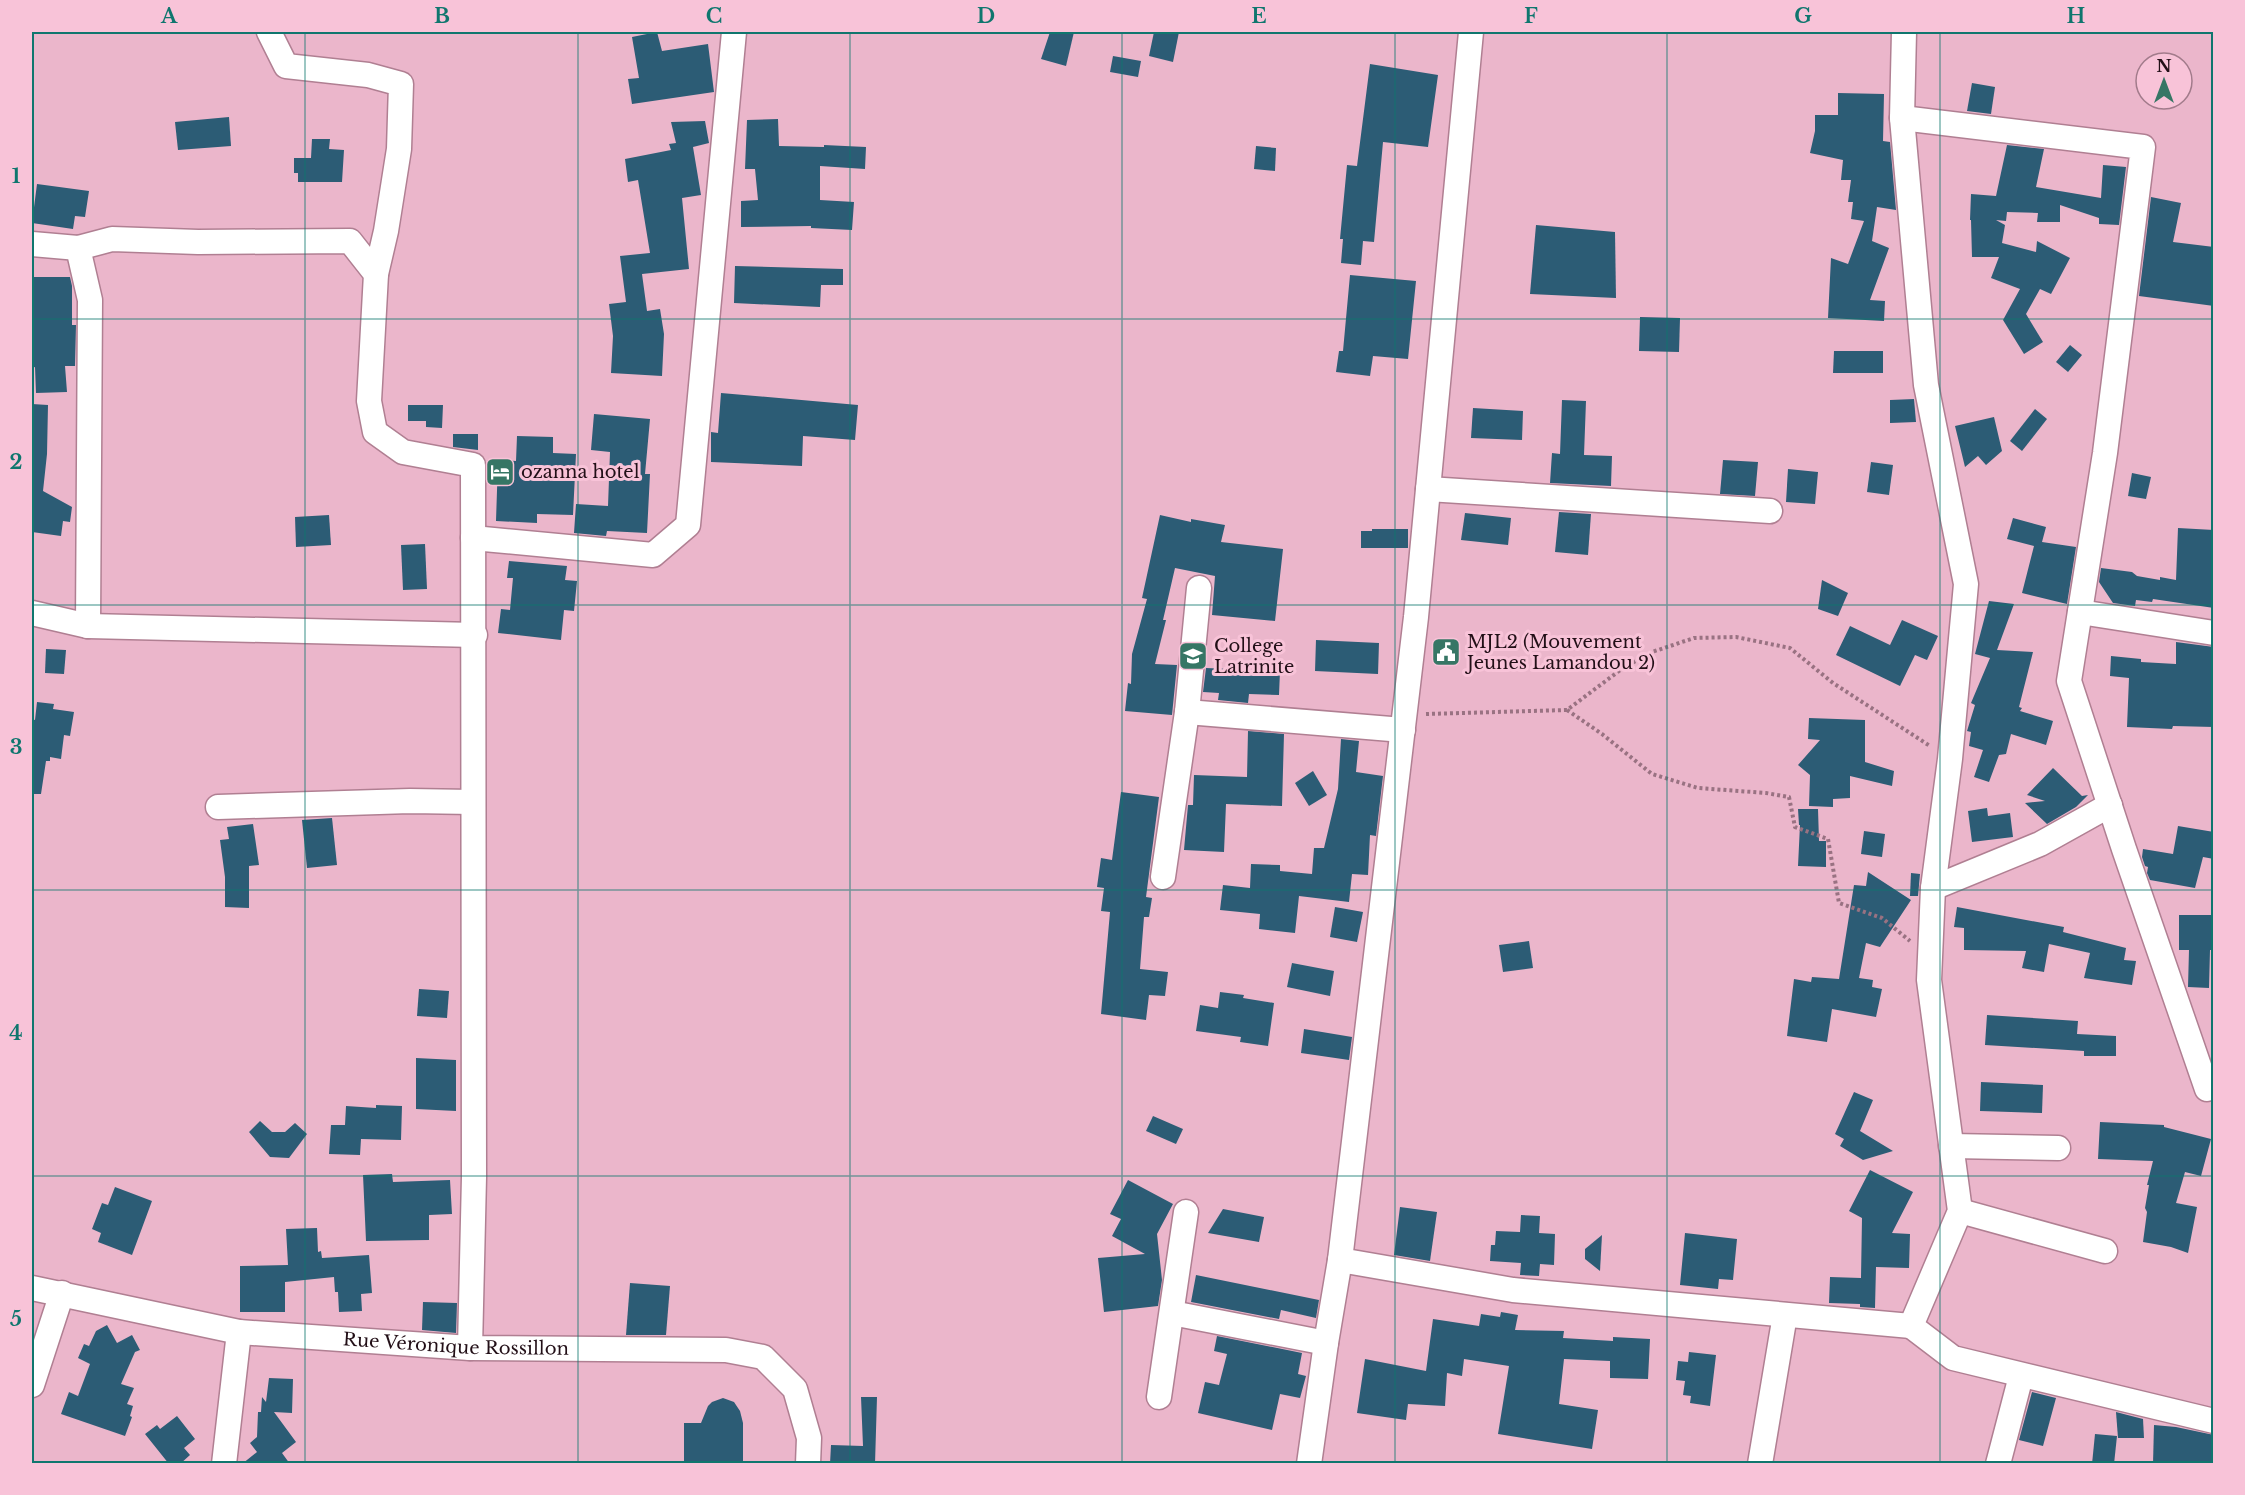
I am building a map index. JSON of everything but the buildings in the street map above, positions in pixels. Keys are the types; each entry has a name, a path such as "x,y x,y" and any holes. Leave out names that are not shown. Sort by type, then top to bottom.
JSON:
{"street":[{"path":"269,32 286,66 368,75 401,84 399,149 386,231 375,274 369,401 375,432 404,452 473,465 474,1177 470,1348"},
{"path":"473,538 654,555 688,525 734,32"},
{"path":"1309,1464 1340,1260 1416,617 1471,32"},
{"path":"1904,32 1902,118 1926,385 1966,584 1950,759 1933,888 1929,957 1929,980 1960,1211 1911,1326"},
{"path":"1902,118 2143,147 2105,453 2070,681 2110,806 2207,1089"},
{"path":"32,244 78,248 112,239 198,242 350,241 375,274"},
{"path":"78,248 90,300 88,626"},
{"path":"1428,489 1770,511"},
{"path":"1163,878 1187,712 1198,588"},
{"path":"2080,612 2214,633"},
{"path":"32,613 88,626 475,635"},
{"path":"1187,712 1404,723"},
{"path":"218,807 410,801 473,802"},
{"path":"1933,888 2040,844 2110,806"},
{"path":"1951,1146 2058,1148"},
{"path":"1960,1211 2106,1251"},
{"path":"1159,1397 1186,1212"},
{"path":"1340,1260 1513,1290 1911,1326 1953,1358 2214,1421"},
{"name":"Rue Véronique Rossillon","path":"32,1288 239,1332 470,1348 726,1350 763,1357 795,1389 809,1438 808,1464"},
{"path":"32,1385 62,1293"},
{"path":"1172,1313 1326,1342"},
{"path":"1760,1464 1785,1315"},
{"path":"224,1464 239,1332"},
{"path":"1998,1464 2021,1376"}],"path":[{"path":"1404,723 1567,710 1623,668 1652,652 1694,638 1736,637 1790,648 1833,683 1950,759"},
{"path":"1567,710 1602,734 1652,774 1698,788 1789,797 1795,827 1828,839 1839,903 1882,918 1929,957"}],"place":[{"name":"ozanna hotel","path":"500,472"},
{"name":"MJL2 (Mouvement Jeunes Lamandou 2)","path":"1446,652"},
{"name":"College Latrinite","path":"1193,656"}]}
